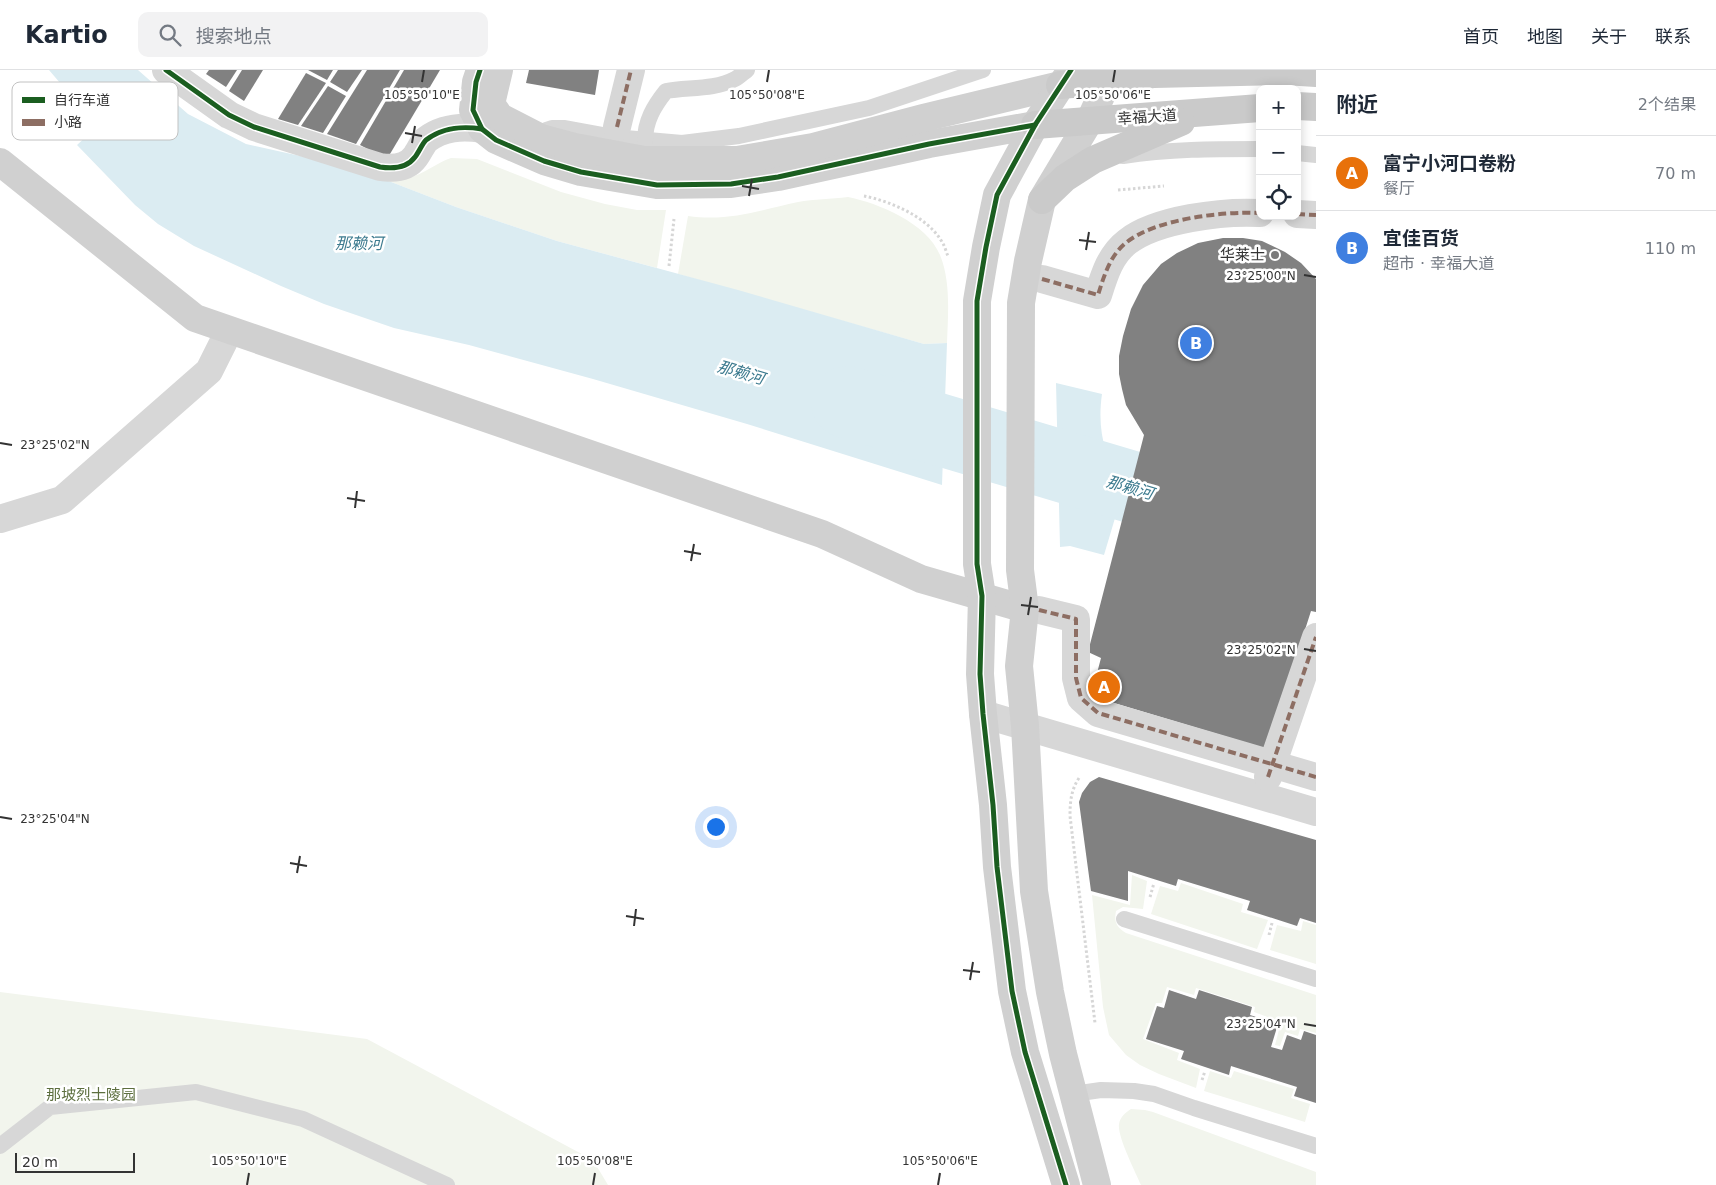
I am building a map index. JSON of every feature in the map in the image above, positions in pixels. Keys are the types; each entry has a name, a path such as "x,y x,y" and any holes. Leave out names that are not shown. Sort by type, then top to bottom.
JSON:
{"main road":[{"path":"1066,78 1284,70 1316,73"},
{"path":"1301,106 1316,107"},
{"name":"幸福大道","path":"1035,125 1256,108"},
{"path":"1042,200 1065,178 1093,160 1169,126 1204,113"}],"street":[{"path":"166,70 229,115 254,127 380,167 391,169 402,167 414,158 425,141 454,127 482,129"},
{"path":"617,127 631,70"},
{"path":"481,73 473,110 482,129 496,140 544,161 581,172 657,185 731,184 778,177 929,144 1035,125"},
{"path":"481,73 491,104 500,117 541,138 644,160 737,160 813,147 1066,78"},
{"path":"1097,1185 1063,1054 1050,992 1034,891 1020,666 1032,609 1020,570 1021,303 1042,200 1090,120 1111,76"},
{"path":"1066,78 1035,125 997,195 977,301 977,564 982,596 980,674 993,805 997,868 1012,991 1025,1052 1066,1185"},
{"path":"0,162 195,318 822,534 921,579 1076,619 1076,678 1081,698 1098,713 1270,771 1316,777"},
{"path":"1042,279 1098,295 1107,266 1126,242 1160,225 1237,212 1256,212"},
{"path":"1301,214 1316,215"},
{"path":"0,519 62,500 209,371 229,331"},
{"path":"1270,771 1316,637"},
{"path":"983,714 1316,812"}],"lane":[{"path":"645,141 645,130 653,107 666,91 708,88 734,80 747,70"},
{"path":"541,138 546,130 552,128 645,141 682,143 739,136 869,108 983,70"},
{"path":"1093,160 1153,151 1203,148 1256,150"},
{"path":"1301,153 1316,155"},
{"path":"1124,919 1316,979"},
{"path":"1074,1094 1101,1090 1154,1094 1316,1146"},
{"path":"0,1146 50,1108 196,1092 303,1119 447,1185"}],"path":[{"path":"669,266 681,184"}],"green space":[{"path":"451,158 477,159 561,192 605,204 637,210 666,210 657,268 557,241 456,207 373,175 414,176"},
{"path":"848,197 873,204 900,216 924,233 934,244 944,265 946,276 948,298 947,343 924,344 678,274 688,216 730,216 804,201"},
{"path":"1132,875 1147,881 1143,909 1123,907 1116,911 1116,924 1120,929 1126,933 1316,995 1316,1033 1300,1029 1298,1036 1285,1032 1280,1046 1275,1045 1281,1022 1254,1012 1255,1007 1196,988 1194,995 1167,987 1162,1003 1156,1003 1143,1039 1179,1053 1177,1060 1200,1069 1196,1088 1159,1074 1140,1065 1126,1055 1109,1035 1103,1007 1092,895 1130,905"},
{"path":"1181,883 1243,904 1241,912 1268,920 1257,949 1151,914 1160,886 1178,891"},
{"path":"1303,921 1316,925 1316,964 1270,950 1277,925 1301,931"},
{"name":"那坡烈士陵园","path":"0,992 367,1039 593,1160 608,1185 0,1185"},
{"path":"1210,1071 1231,1078 1234,1071 1294,1089 1291,1098 1310,1104 1305,1122 1204,1091"},
{"path":"1131,1109 1153,1112 1316,1172 1316,1185 1141,1185 1119,1130 1121,1119"}],"water":[{"name":"那赖河","path":"49,70 138,70 152,82 59,82"},
{"name":"那赖河","path":"178,105 188,114 246,144 323,161 373,175 456,207 557,241 738,290 924,344 947,343 942,485 747,424 469,345 394,328 324,304 194,246 158,224 135,205 77,145 82,140 178,140"},
{"path":"1056,383 1102,394 1101,431 1111,466 1124,488 1104,555 1070,546 1060,547"}],"building":[{"path":"209,70 237,70 226,87 206,74"},
{"path":"242,70 263,70 244,101 229,91"},
{"path":"308,70 333,70 327,80"},
{"path":"338,70 362,70 347,92 330,82"},
{"path":"367,70 400,70 356,144 327,134"},
{"path":"404,70 440,70 387,159 360,145"},
{"path":"529,70 599,70 595,95 526,83"},
{"path":"306,73 326,83 298,125 278,119"},
{"path":"328,86 346,96 323,133 301,126"},
{"path":"1223,238 1243,238 1262,241 1285,252 1301,263 1316,279 1316,612 1311,611 1267,749 1091,696 1101,658 1088,652 1144,435 1126,405 1122,389 1119,374 1119,356 1123,336 1131,309 1143,285 1161,264 1177,253 1198,243"},
{"path":"1099,777 1316,840 1316,923 1300,918 1297,926 1247,910 1250,901 1178,879 1176,886 1128,871 1128,901 1091,891 1079,802 1082,793 1090,782"},
{"path":"1169,990 1196,999 1199,990 1252,1007 1250,1015 1278,1024 1271,1047 1282,1050 1287,1035 1301,1040 1304,1031 1316,1035 1316,1103 1294,1096 1297,1087 1231,1066 1229,1075 1181,1059 1184,1051 1146,1039 1157,1006 1164,1008"}],"waterway":[{"name":"那赖河","path":"847,402 1316,542"}],"marked path":[{"path":"617,127 631,70"},
{"path":"1042,279 1098,295 1108,266 1116,253 1127,242 1140,234 1155,227 1190,218 1228,213 1256,213"},
{"path":"1301,214 1316,215"},
{"path":"1039,610 1076,619 1076,678 1081,698 1098,713 1316,777"},
{"path":"1268,777 1316,637"}],"cycle path":[{"path":"166,70 229,115 254,127 380,167 395,168 404,166 412,161 426,140 439,132 453,128 482,129"},
{"path":"480,70 476,82 473,110 482,129 496,140 544,161 581,172 657,185 731,184 778,177 929,144 1035,125"},
{"path":"1066,1185 1025,1052 1012,991 997,867 980,674 982,596 977,564 977,301 997,195 1035,125 1071,70"}],"place":[{"name":"华莱士","path":"1275,255"},
{"name":"宜佳百货","path":"1196,343"},
{"name":"富宁小河口卷粉","path":"1104,687"}]}
